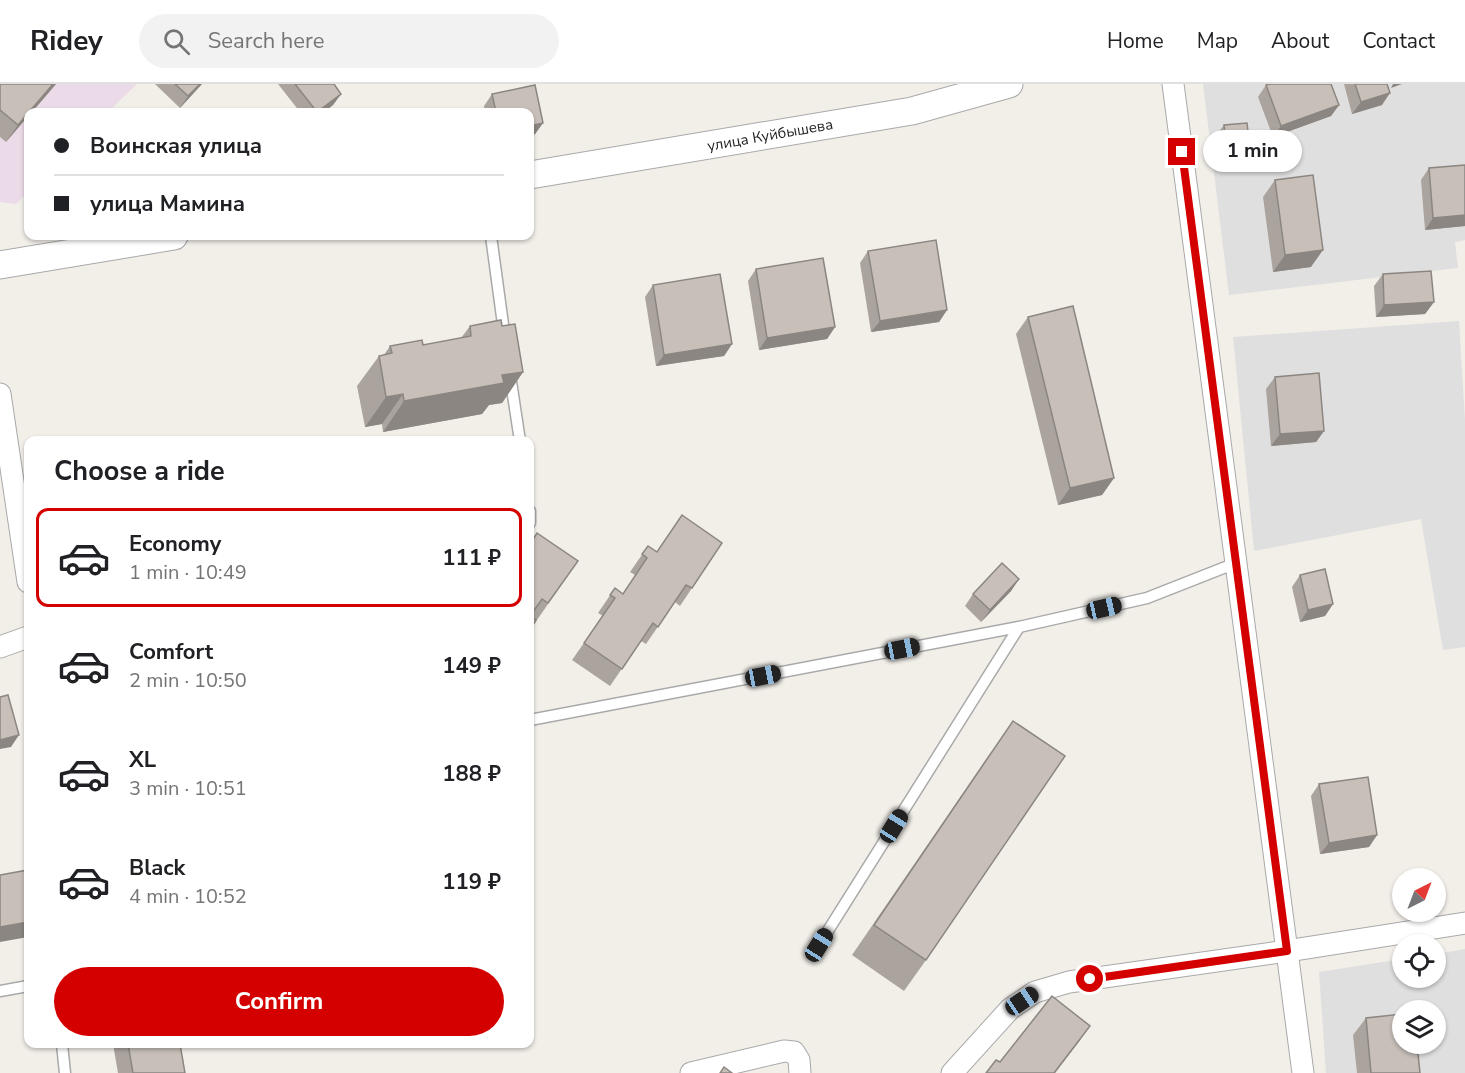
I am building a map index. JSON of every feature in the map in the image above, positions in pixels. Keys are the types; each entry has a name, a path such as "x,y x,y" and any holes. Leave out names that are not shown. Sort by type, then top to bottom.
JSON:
{"street":[{"name":"улица Куйбышева","path":"534,174 912,111 1009,84"},
{"path":"1173,84 1303,1073"},
{"path":"0,265 150,240"},
{"path":"0,394 24,555"},
{"path":"0,647 24,639"},
{"path":"952,1073 1010,1009 1035,992 1069,982 1465,923"},
{"path":"691,1073 784,1051 794,1052 799,1060 800,1073"}],"lane":[{"path":"492,240 519,436"},
{"path":"534,719 1019,627 1147,598 1236,563"},
{"path":"819,945 1019,627"},
{"path":"0,991 24,987"},
{"path":"62,1048 65,1073"}],"shaded area":[{"path":"0,84 137,84 112,108 24,108 24,196 16,204 0,202"},
{"path":"1203,84 1465,84 1465,240 1455,242 1458,268 1229,295"},
{"path":"1459,321 1465,419 1465,647 1443,650 1421,519 1254,551 1233,337"},
{"path":"1465,949 1465,1073 1326,1073 1319,972 1392,961 1392,988 1446,988 1446,952"}],"building":[{"path":"0,84 53,84 33,108 24,108 24,118 18,125 0,110"},
{"path":"175,84 200,84 188,96"},
{"path":"295,84 334,84 341,94 322,108 314,108"},
{"path":"1331,84 1339,105 1281,126 1266,85"},
{"path":"1355,84 1387,84 1390,93 1361,102"},
{"path":"535,85 543,123 534,125 534,108 495,108 492,94"},
{"path":"1247,123 1251,157 1228,161 1224,125"},
{"path":"1465,165 1465,215 1433,218 1429,168"},
{"path":"1313,175 1323,250 1285,255 1275,180"},
{"path":"936,240 947,310 880,321 868,251"},
{"path":"823,258 835,327 767,338 756,269"},
{"path":"1431,271 1434,302 1384,305 1383,274"},
{"path":"720,274 732,344 664,355 653,285"},
{"path":"1073,306 1114,478 1070,488 1028,317"},
{"path":"501,320 502,326 515,324 523,372 502,375 504,383 404,401 403,394 386,397 379,356 392,353 390,346 422,340 423,345 471,336 470,326"},
{"path":"1319,373 1324,431 1280,434 1275,377"},
{"path":"682,515 722,543 692,588 686,585 658,627 653,623 622,669 584,643 615,598 610,595 615,588 623,594 647,558 642,554 648,546 657,552"},
{"path":"537,533 578,561 548,603 542,599 534,610 534,538"},
{"path":"1002,563 1019,579 990,610 973,594"},
{"path":"1325,569 1333,604 1308,610 1300,575"},
{"path":"8,695 19,735 0,740 0,697"},
{"path":"1013,721 1065,756 926,960 874,925"},
{"path":"1368,777 1377,835 1329,843 1319,784"},
{"path":"24,871 24,923 0,927 0,875"},
{"path":"1052,996 1090,1026 1054,1073 986,1073 996,1060 1000,1062"},
{"path":"1392,1015 1392,1054 1418,1054 1420,1073 1371,1073 1366,1018"},
{"path":"129,1048 181,1048 185,1073 133,1073"},
{"path":"724,1067 732,1073 720,1073"}],"route":[{"path":"1090,979 1287,951 1182,152"}]}
